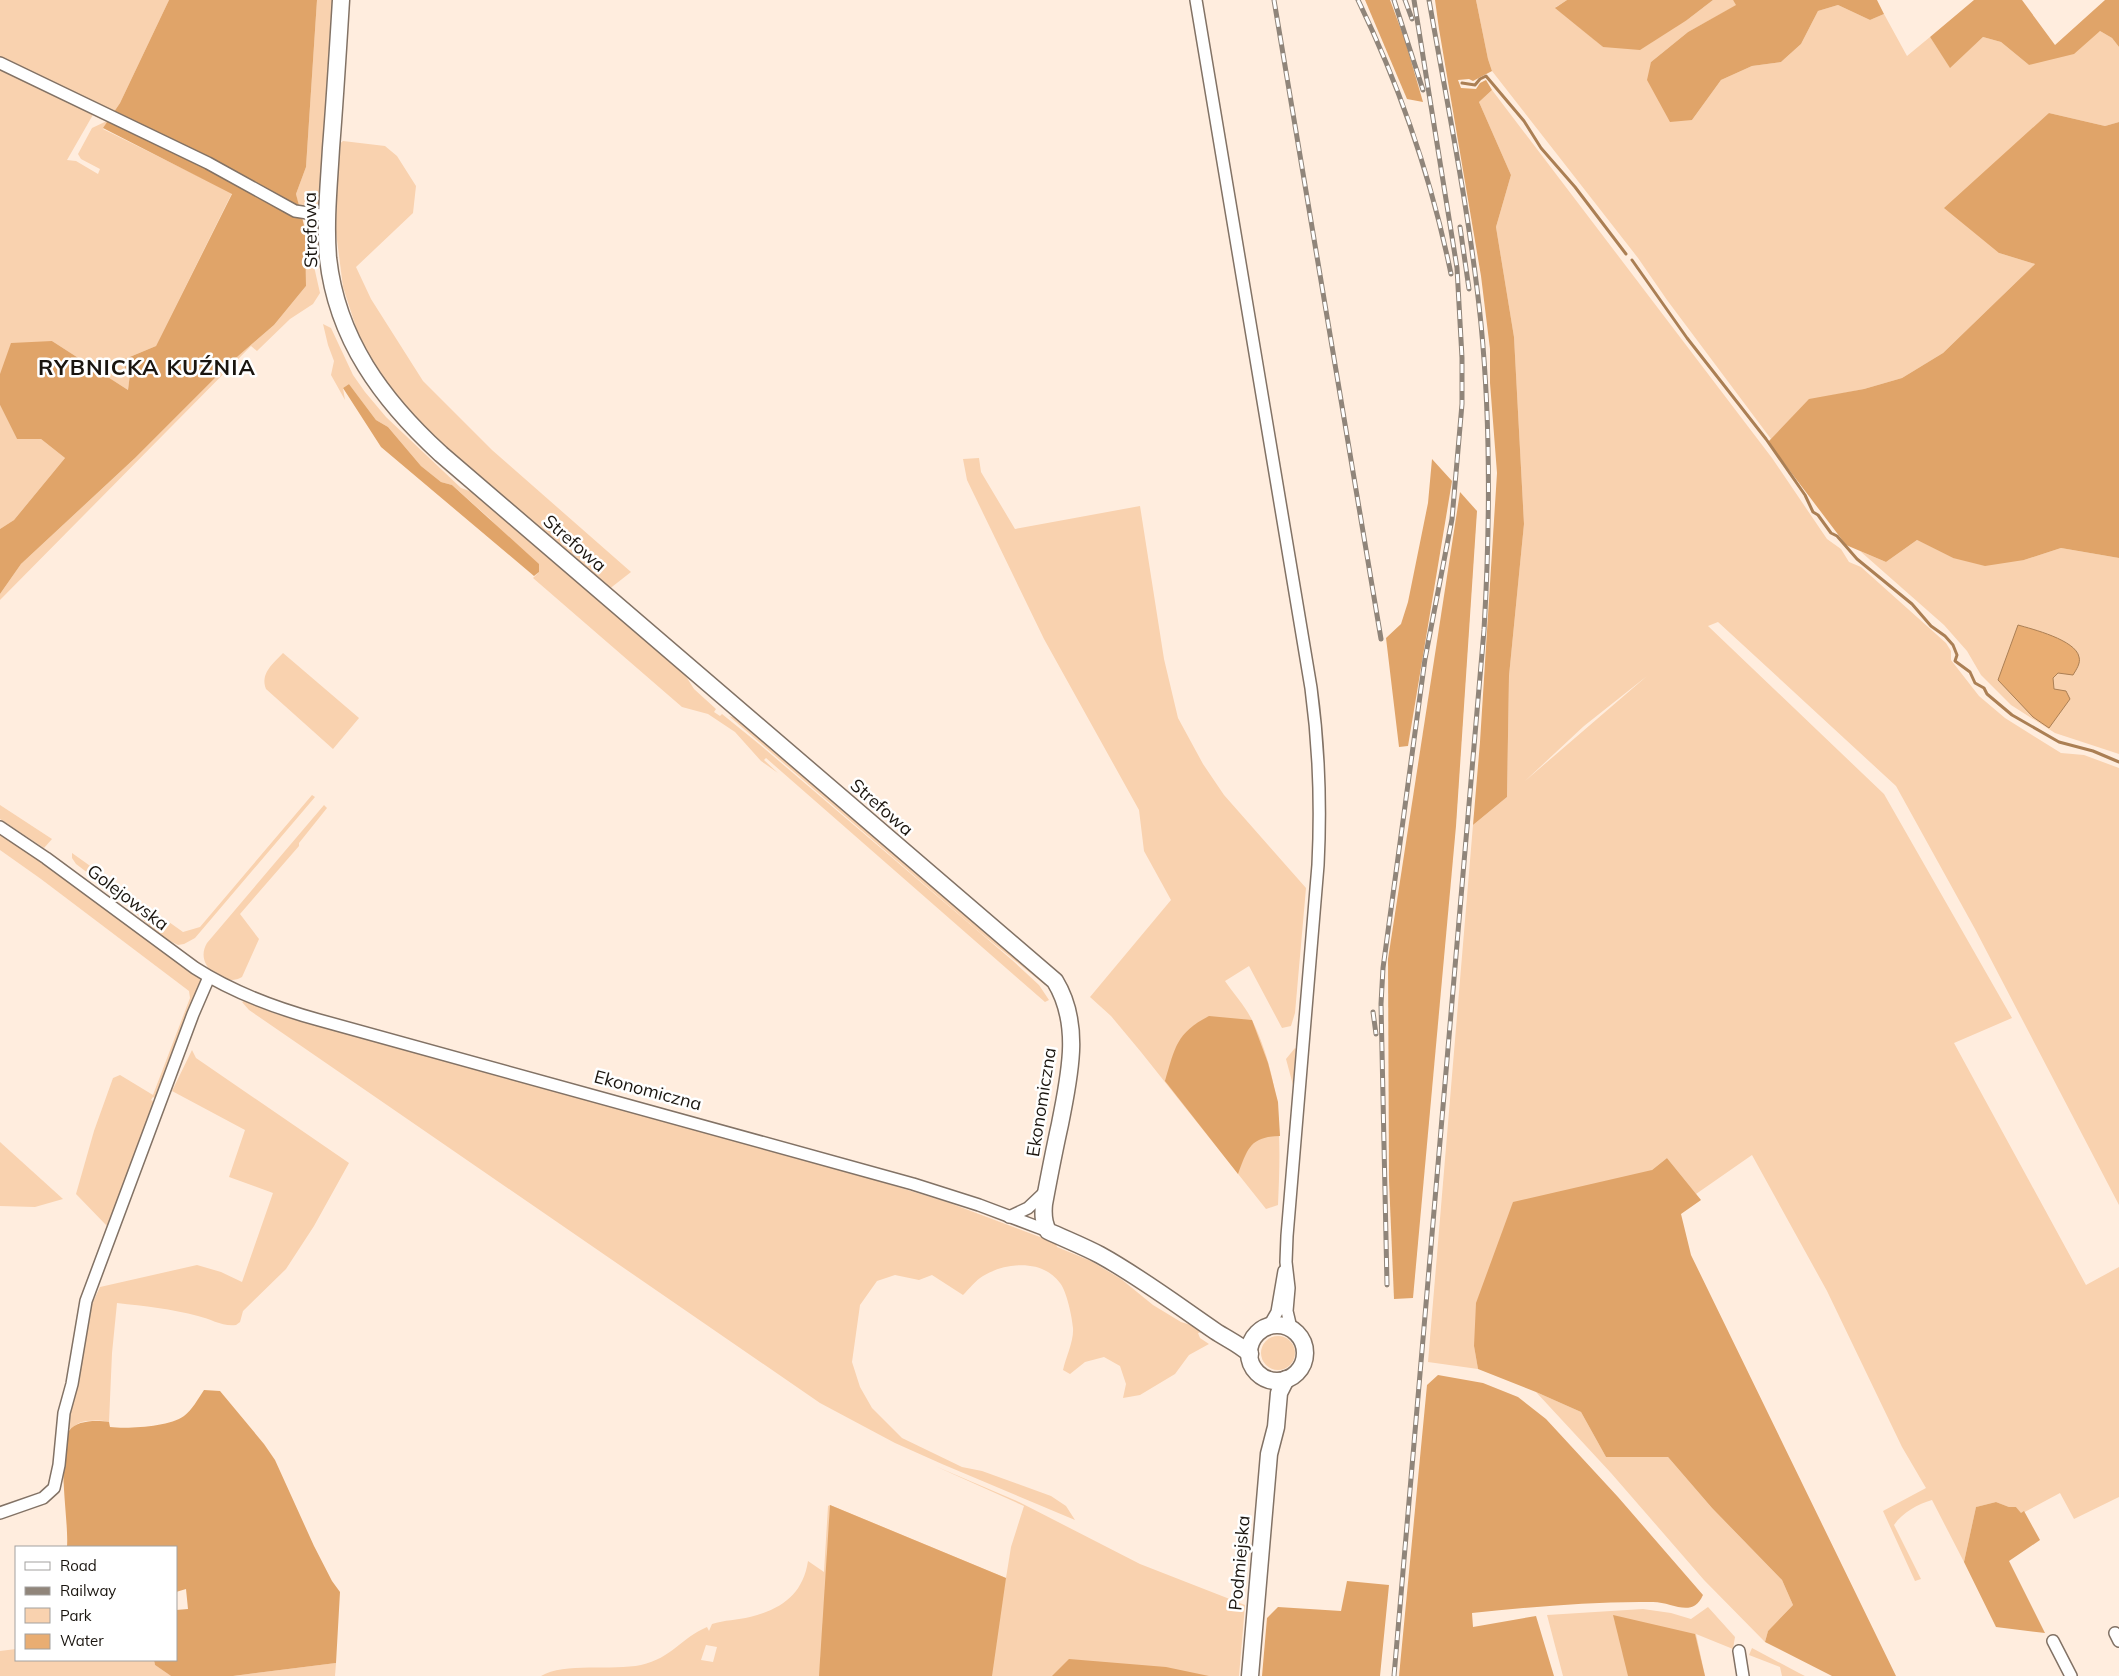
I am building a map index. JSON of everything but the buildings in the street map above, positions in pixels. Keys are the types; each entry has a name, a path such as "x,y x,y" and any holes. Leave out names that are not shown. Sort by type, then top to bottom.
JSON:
{"street":[{"name":"Strefowa","path":"341,0 327,216 331,274 344,323 367,371 383,394 410,425 440,454 1056,982"},
{"path":"1196,0 1311,688 1319,759 1318,858 1286,1262 1279,1288 1277,1312 1252,1343 1250,1354 1254,1368 1261,1375 1274,1380 1286,1379 1299,1370 1305,1356 1302,1341 1291,1328 1287,1314 1289,1288 1286,1262"},
{"path":"0,63 208,163 295,211 327,216"},
{"name":"Golejowska","path":"0,827 46,858 209,977 237,992"},
{"path":"0,1513 43,1498 54,1488 59,1466 64,1413 72,1384 86,1301 193,1014 209,977"},
{"name":"Ekonomiczna","path":"1048,1231 1043,1216 1069,1074 1071,1051 1068,1011 1062,992 1056,982"},
{"name":"Ekonomiczna","path":"237,992 299,1015 914,1184 1009,1217 1048,1231 1100,1255 1187,1310 1216,1332 1240,1345 1250,1354"},
{"path":"1009,1217 1028,1208 1047,1191"},
{"name":"Ekonomiczna","path":"1187,1310 1240,1333 1263,1330"},
{"path":"1263,1330 1282,1325 1291,1328"},
{"name":"Podmiejska","path":"1261,1375 1268,1397 1266,1426 1269,1454"},
{"name":"Podmiejska","path":"1250,1676 1269,1454 1276,1427 1279,1393 1286,1379"},
{"path":"2053,1641 2070,1676"},
{"path":"1738,1651 1743,1676"}],"green space":[{"path":"0,0 169,0 120,103 111,116 39,77 34,87 39,87 94,113 67,160 76,161 98,174 100,169 81,159 78,154 92,128 109,120 103,129 232,193 156,346 120,361 130,374 128,390 52,341 0,374"},
{"path":"317,0 335,0 320,211 299,208 296,194 306,167"},
{"path":"1476,0 1567,0 1556,7 1603,47 1687,20 1713,0 1733,0 1737,5 1688,32 1651,62 1692,120 1721,80 1752,66 1781,62 1801,44 1818,11 1838,5 1870,20 1884,14 1907,56 1930,37 1950,67 1983,37 2001,42 2029,65 2100,31 2112,38 2119,47 2119,122 2105,126 2049,113 1999,253 2035,264 1943,353 1902,378 1864,389 1809,400 1771,439 1667,300 1638,258 1492,71"},
{"path":"1492,90 1772,458 1827,539 1841,549 1849,562 1861,567 1946,643 1951,651 1951,660 1979,696 2005,718 2061,753 2084,755 2119,768 2119,1205 1975,929 1896,786 1718,622 1708,626 1884,794 2012,1018 1954,1043 2086,1285 2119,1267 2119,1497 2074,1519 2060,1493 2021,1514 2016,1507 2009,1507 1996,1502 1976,1507 1964,1562 1932,1500 1921,1504 1906,1512 1894,1525 1921,1579 1915,1581 1883,1511 1926,1488 1902,1447 1827,1291 1752,1155 1696,1194 1667,1158 1652,1170 1474,1346 1478,1369 1428,1362 1473,825 1507,797 1509,676 1524,524 1514,337 1496,227 1511,175 1479,102","holes":["1647,676 1525,781 1584,726"]},
{"path":"343,141 385,146 397,156 416,186 413,213 356,267 371,299 423,381 492,450 631,572 608,590 422,427 392,393 362,346 343,287 336,232 337,146"},
{"path":"305,258 313,262 320,293 313,304 290,319 257,351 251,346 0,600 0,594 21,564 135,458 229,364 274,325 306,286"},
{"path":"323,324 331,328 353,375 386,417 461,488 475,493 682,670 694,689 716,709 714,712 720,716 722,714 759,744 1012,960 1039,985 1049,1000 1045,1002 766,758 764,760 778,773 761,761 735,732 708,714 682,707 533,578 539,572 489,518 452,485 441,482 421,466 388,427 376,420 349,384 343,388 345,400 331,375 334,361"},
{"path":"0,405 17,439 41,439 65,458 14,520 0,529"},
{"path":"979,458 981,472 1015,529 1140,506 1164,659 1178,718 1203,764 1224,795 1306,888 1295,1013 1291,1026 1282,1028 1249,966 1225,981 1250,1016 1263,1045 1270,1067 1279,1134 1278,1205 1266,1209 1141,1052 1111,1016 1090,997 1171,900 1144,851 1139,810 1044,639 967,480 963,459"},
{"path":"1917,540 1953,558 2024,560 2061,548 2119,558 2119,754 2055,733 2011,705 1981,675 1967,651 1944,625 1860,551 1886,562"},
{"path":"283,653 359,718 333,749 266,689 266,673"},
{"path":"729,716 739,719 1045,981 1045,985 977,930"},
{"path":"312,795 315,797 195,938 184,944 178,945 160,936 117,895 76,864 72,858 72,853 183,932 200,927"},
{"path":"0,805 52,839 44,848 0,819"},
{"path":"324,805 327,808 299,843 299,846 240,914 259,939 242,977 235,980 227,980 213,973 207,967 204,960 207,943"},
{"path":"0,834 72,884 201,981 159,1100 153,1097 151,1100 157,1103 108,1227 76,1194 94,1131 113,1078 120,1075 153,1095 190,998 189,991 0,850"},
{"path":"244,1001 276,1014 852,1173 947,1202 1056,1243 1057,1247 1091,1261 1121,1279 1153,1305 1181,1322 1194,1326 1202,1332 1198,1333 1200,1338 1209,1344 1189,1355 1175,1374 1140,1395 1123,1398 1126,1384 1120,1366 1104,1357 1085,1362 1070,1374 1063,1370 1072,1338 1072,1318 1063,1287 1053,1275 1044,1270 1024,1265 992,1271 975,1282 963,1295 932,1275 919,1280 895,1275 877,1281 860,1305 852,1362 860,1387 872,1408 902,1438 962,1467 982,1471 1051,1496 1066,1506 1075,1520 895,1443 820,1403 249,1010 242,1002"},
{"path":"1296,1049 1293,1085 1286,1059"},
{"path":"192,1050 196,1058 349,1163 314,1226 286,1269 243,1311 240,1322 236,1325 222,1324 178,1311 117,1303 112,1353 109,1422 82,1422 64,1431 91,1306 100,1287 197,1265 221,1272 242,1282 273,1193 229,1177 245,1130 172,1091"},
{"path":"0,1142 63,1199 35,1207 0,1206"},
{"path":"1278,1336 1285,1337 1290,1341 1294,1346 1294,1360 1290,1365 1285,1369 1278,1370 1271,1369 1266,1365 1262,1360 1261,1353 1262,1346 1266,1341 1271,1337"},
{"path":"1536,1392 1581,1412 1606,1457 1668,1457 1712,1508 1782,1580 1793,1605 1768,1631 1765,1642 1704,1580 1611,1473"},
{"path":"935,1466 1019,1502 1140,1564 1245,1605 1239,1676 541,1676 562,1669 630,1667 652,1662 669,1653 707,1627 709,1631 712,1624 750,1617 772,1610 796,1591 805,1573 808,1561 824,1572 828,1506 830,1505 1006,1578 1011,1547 1024,1506","holes":["706,1645 717,1647 713,1662 701,1660"]},
{"path":"1708,1607 1735,1637 1733,1649 1696,1634 1705,1676 1563,1676 1547,1615 1643,1609 1671,1613 1691,1619"},
{"path":"1752,1648 1805,1676 1782,1676 1780,1667 1749,1655"},
{"path":"15,1649 15,1661 154,1661 155,1665 171,1676 0,1676 0,1651"},
{"path":"336,1663 335,1676 233,1676"}],"shaded area":[{"path":"169,0 317,0 306,167 296,194 305,229 306,286 274,325 229,364 135,458 21,564 0,594 0,529 14,520 65,458 41,439 17,439 0,405 0,374 11,343 52,341 128,390 130,374 120,361 156,346 232,194 103,128 120,103"},
{"path":"1365,0 1390,0 1405,40 1423,102 1407,99"},
{"path":"1435,0 1476,0 1492,71 1473,81 1469,79 1458,80 1461,88 1476,89 1480,83 1486,80 1492,90 1479,102 1511,175 1496,227 1514,337 1524,524 1509,676 1507,797 1473,825 1497,473 1490,383 1490,349 1481,276"},
{"path":"1567,0 1713,0 1687,20 1640,50 1603,47 1555,8"},
{"path":"1733,0 1877,0 1884,14 1870,20 1838,5 1818,11 1801,44 1781,62 1752,66 1721,80 1692,120 1670,122 1647,80 1651,62 1688,32 1736,5"},
{"path":"1974,0 2022,0 2055,45 2105,0 2119,0 2119,47 2112,38 2100,31 2074,54 2029,65 2001,42 1983,37 1950,68 1930,37"},
{"path":"2049,113 2105,126 2119,122 2119,558 2061,548 2024,560 1985,566 1953,558 1917,540 1886,562 1846,545 1768,442 1809,399 1864,389 1902,378 1943,353 2035,264 1999,253 1944,208"},
{"path":"349,384 376,420 388,427 421,466 441,482 452,485 539,564 539,572 534,576 381,447 343,388"},
{"path":"1432,459 1452,481 1408,746 1399,747 1386,638 1401,624 1408,602 1428,503"},
{"path":"1460,492 1477,511 1456,826 1413,1298 1394,1299 1389,1180 1388,959"},
{"path":"1209,1016 1252,1020 1268,1063 1278,1102 1280,1136 1256,1142 1248,1151 1238,1174 1165,1081 1178,1042 1198,1022"},
{"path":"1667,1158 1701,1200 1681,1214 1691,1255 1896,1676 1832,1676 1765,1642 1768,1631 1793,1605 1782,1580 1712,1508 1668,1457 1606,1457 1581,1412 1478,1369 1474,1346 1476,1303 1513,1202 1652,1170"},
{"path":"1438,1375 1483,1383 1518,1397 1546,1419 1618,1497 1703,1595 1699,1602 1688,1608 1653,1602 1608,1602 1472,1613 1473,1627 1536,1616 1554,1676 1399,1676 1427,1385"},
{"path":"204,1390 220,1391 275,1460 314,1546 332,1581 340,1592 336,1663 233,1676 171,1676 155,1665 154,1661 178,1661 178,1610 188,1609 186,1589 178,1591 178,1546 67,1546 63,1454 65,1441 72,1427 93,1421 109,1422 110,1427 118,1428 159,1425 169,1423 184,1416"},
{"path":"1996,1502 2009,1507 2016,1507 2021,1513 2024,1511 2040,1540 2009,1561 2045,1633 1996,1627 1964,1562 1976,1507"},
{"path":"830,1505 1006,1578 992,1676 819,1676"},
{"path":"1347,1581 1389,1585 1380,1676 1262,1676 1267,1618 1278,1607 1341,1611"},
{"path":"1613,1615 1695,1634 1705,1676 1628,1676"},
{"path":"1069,1659 1166,1667 1209,1676 1052,1676"}],"water":[{"path":"2018,625 2062,640 2076,651 2079,657 2079,664 2073,675 2058,673 2053,678 2054,689 2066,691 2070,699 2049,728 2033,717 1998,680"}],"waterway":[{"path":"1462,83 1475,85 1486,76 1524,121 1541,148 1575,187 1626,254"},
{"path":"1632,260 1687,338 1766,439 1805,495 1813,512 1818,515 1831,533 1837,536 1857,559 1912,604 1931,626 1945,636 1953,645 1957,655 1955,661 1970,672 1975,683 1984,688 1987,694 2012,715 2059,742 2093,751 2119,762"}],"railway":[{"path":"1274,0 1381,639"},
{"path":"1358,0 1388,67 1413,134 1434,203 1451,274"},
{"path":"1394,0 1423,90"},
{"path":"1405,0 1412,19"},
{"path":"1387,1285 1381,1004 1383,968 1425,659 1452,519 1462,404 1462,358 1457,268 1414,0"},
{"path":"1394,1676 1484,630 1488,515 1487,400 1481,324 1471,243 1429,0"},
{"path":"1460,227 1469,289"},
{"path":"1373,1012 1376,1034"}],"district":[{"name":"RYBNICKA KUŹNIA","path":"147,367"}]}
